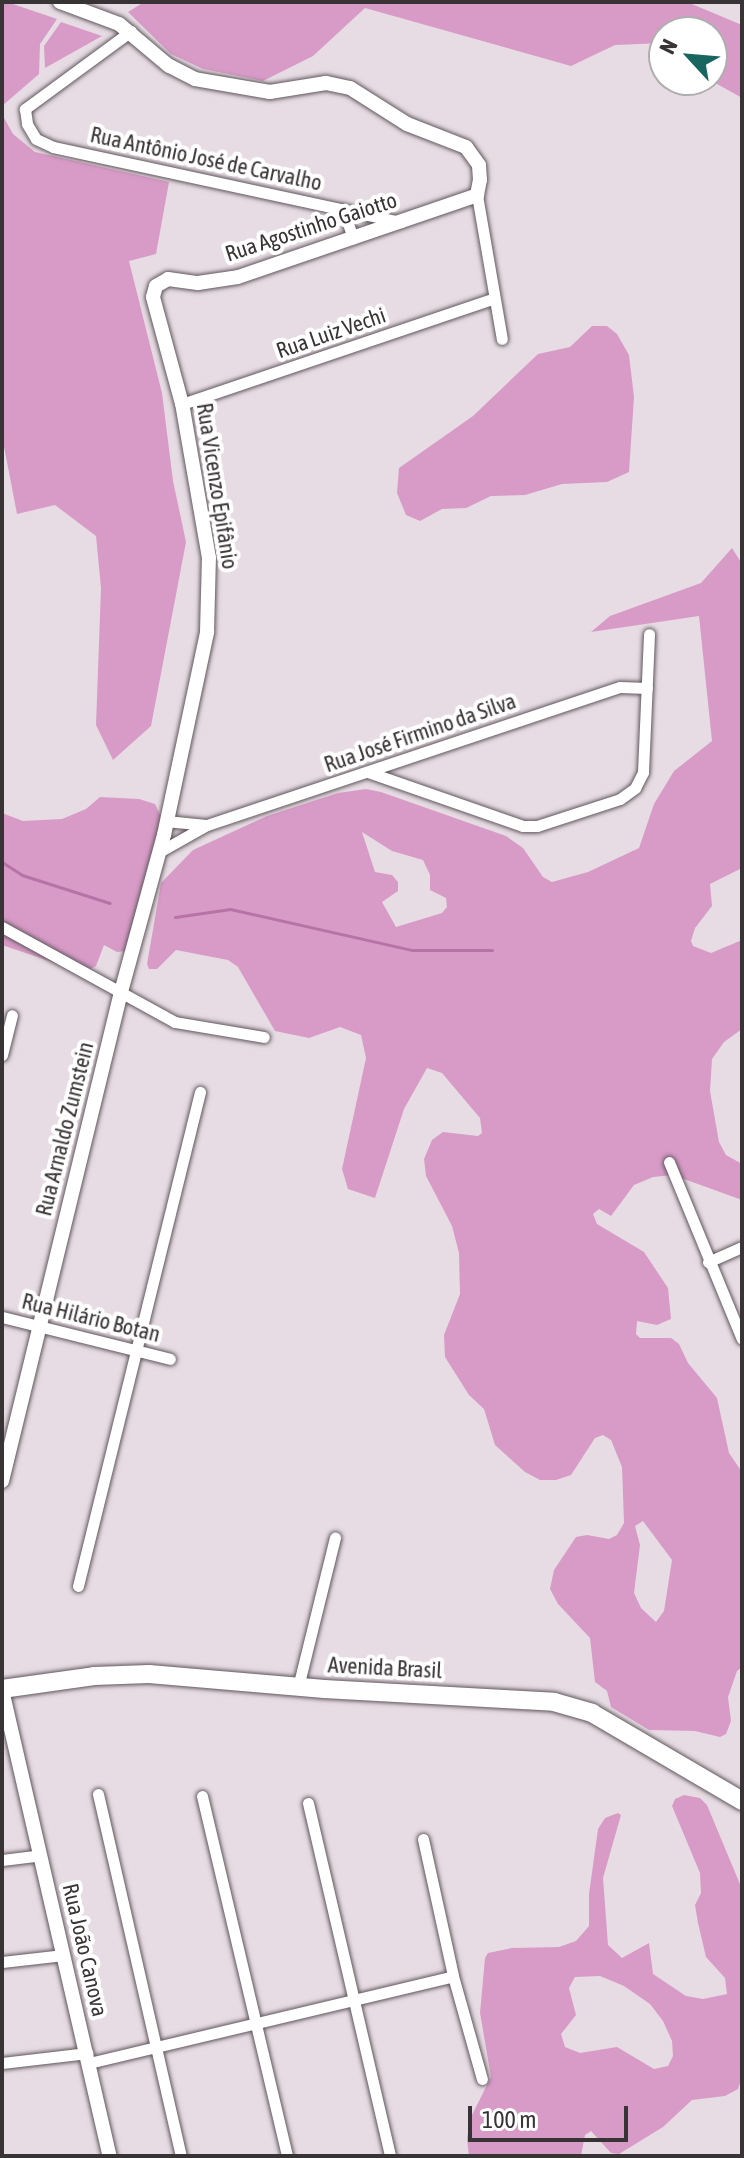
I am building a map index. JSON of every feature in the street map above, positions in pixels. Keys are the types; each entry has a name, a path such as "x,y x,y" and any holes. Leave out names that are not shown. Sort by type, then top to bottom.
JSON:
{"main road":[{"name":"Avenida Brasil","path":"2,1689 94,1676 149,1674 298,1687 554,1702 592,1713 742,1801"}],"street":[{"path":"60,2 131,31 169,66 195,79 270,92 337,84 350,88 407,124 459,142 479,165 477,195 502,339"},
{"name":"Rua Antônio José de Carvalho","path":"131,31 25,109 27,124 36,139 53,147 402,222"},
{"name":"Rua Agostinho Gaiotto","path":"156,286 168,279 198,283 238,277 477,195"},
{"path":"343,209 353,238"},
{"name":"Rua Vicenzo Epifânio","path":"156,286 153,297 182,404 209,558 210,597 201,666 172,788"},
{"name":"Rua Luiz Vechi","path":"182,404 493,299"},
{"path":"368,772 502,821 537,826 620,799 635,788 643,772 649,634"},
{"name":"Rua José Firmino da Silva","path":"159,852 207,825 620,687 647,688"},
{"name":"Rua Arnaldo Zumstein","path":"2,1481 121,992 159,852 172,788"},
{"name":"Rua José Firmino da Silva","path":"166,821 207,825"},
{"path":"2,927 175,1022 264,1037"},
{"path":"2,1055 12,1015"},
{"path":"78,1586 200,1092"},
{"path":"669,1162 742,1339"},
{"path":"708,1262 742,1247"},
{"name":"Rua Hilário Botan","path":"2,1317 170,1359"},
{"path":"298,1687 335,1538"},
{"name":"Rua João Canova","path":"2,1689 10,1755 41,1855 88,2058 105,2155"},
{"path":"98,1794 181,2156"},
{"path":"202,1796 287,2156"},
{"path":"308,1803 390,2156"},
{"path":"423,1839 453,1976 482,2079"},
{"path":"2,1860 41,1855"},
{"path":"2,1962 64,1955"},
{"path":"2,2063 88,2058 154,2047 453,1976"}],"shaded area":[{"path":"7,2 57,19 40,44 39,74 2,106 2,4"},
{"path":"144,2 687,2 720,16 648,16 648,44 615,45 571,66 365,8 313,56 263,81 203,69 171,54 128,12"},
{"path":"728,19 742,25 742,98 728,90"},
{"path":"61,22 102,36 45,68 44,46"},
{"path":"2,114 13,134 35,152 169,182 156,254 129,261 162,393 173,481 186,542 151,726 113,760 96,725 101,588 96,536 55,505 17,514 2,436"},
{"path":"592,326 607,326 617,334 629,355 634,397 629,472 607,482 562,484 525,495 491,496 466,508 442,509 420,521 406,515 397,493 399,468 473,416 538,354 570,347"},
{"path":"732,548 742,564 742,868 710,884 712,906 695,928 691,941 693,946 711,953 742,940 742,1029 724,1042 712,1059 710,1091 719,1142 726,1155 742,1164 742,1200 673,1175 653,1177 634,1185 611,1216 599,1209 593,1214 597,1224 644,1252 668,1288 671,1319 657,1325 637,1321 636,1334 640,1338 671,1338 679,1344 688,1363 717,1398 729,1453 742,1472 742,1667 737,1671 728,1697 731,1721 726,1734 720,1737 695,1731 649,1730 611,1707 607,1691 595,1682 590,1638 558,1604 550,1589 554,1570 576,1537 587,1535 609,1539 617,1535 624,1523 622,1467 611,1440 603,1435 595,1438 571,1475 556,1480 540,1480 525,1472 495,1445 484,1409 469,1395 445,1357 444,1335 460,1294 459,1253 452,1226 426,1176 424,1159 432,1140 443,1132 478,1136 482,1133 480,1118 442,1073 427,1068 404,1109 375,1198 348,1189 342,1169 366,1058 361,1035 340,1027 309,1038 275,1031 238,967 228,960 176,950 157,969 149,969 147,964 161,883 193,850 267,816 338,793 366,789 381,792 506,836 523,848 543,877 552,882 588,872 639,848 654,804 674,771 712,741 699,616 591,632 610,616 701,583","holes":["362,832 392,851 423,860 430,875 430,890 446,898 447,907 442,913 396,927 382,902 398,891 398,882 392,875 375,872","643,1521 672,1560 664,1611 656,1622 641,1608 634,1593 640,1545 635,1526"]},
{"path":"100,797 139,799 155,804 163,821 126,951 117,952 104,945 96,966 88,970 58,964 2,945 2,813 23,821 62,819 86,809"},
{"path":"684,1795 700,1798 707,1805 742,1889 742,2076 738,2089 725,2096 692,2100 663,2127 619,2154 611,2153 591,2131 585,2135 581,2156 469,2156 467,2139 470,2119 491,2077 480,2013 485,1958 488,1953 512,1948 559,1947 576,1941 589,1926 589,1894 598,1829 605,1818 618,1813 621,1815 603,1878 608,1945 622,1958 649,1943 653,1974 686,1996 703,1999 727,1994 725,1978 706,1957 695,1905 701,1893 700,1873 672,1806 675,1799","holes":["600,1976 624,1986 650,2004 663,2021 672,2041 673,2056 668,2066 654,2069 617,2047 580,2053 565,2047 561,2034 576,2015 569,1988 575,1977"]}],"waterway":[{"path":"2,862 22,875 110,903"},
{"path":"175,917 230,909 412,950 492,950"}]}
